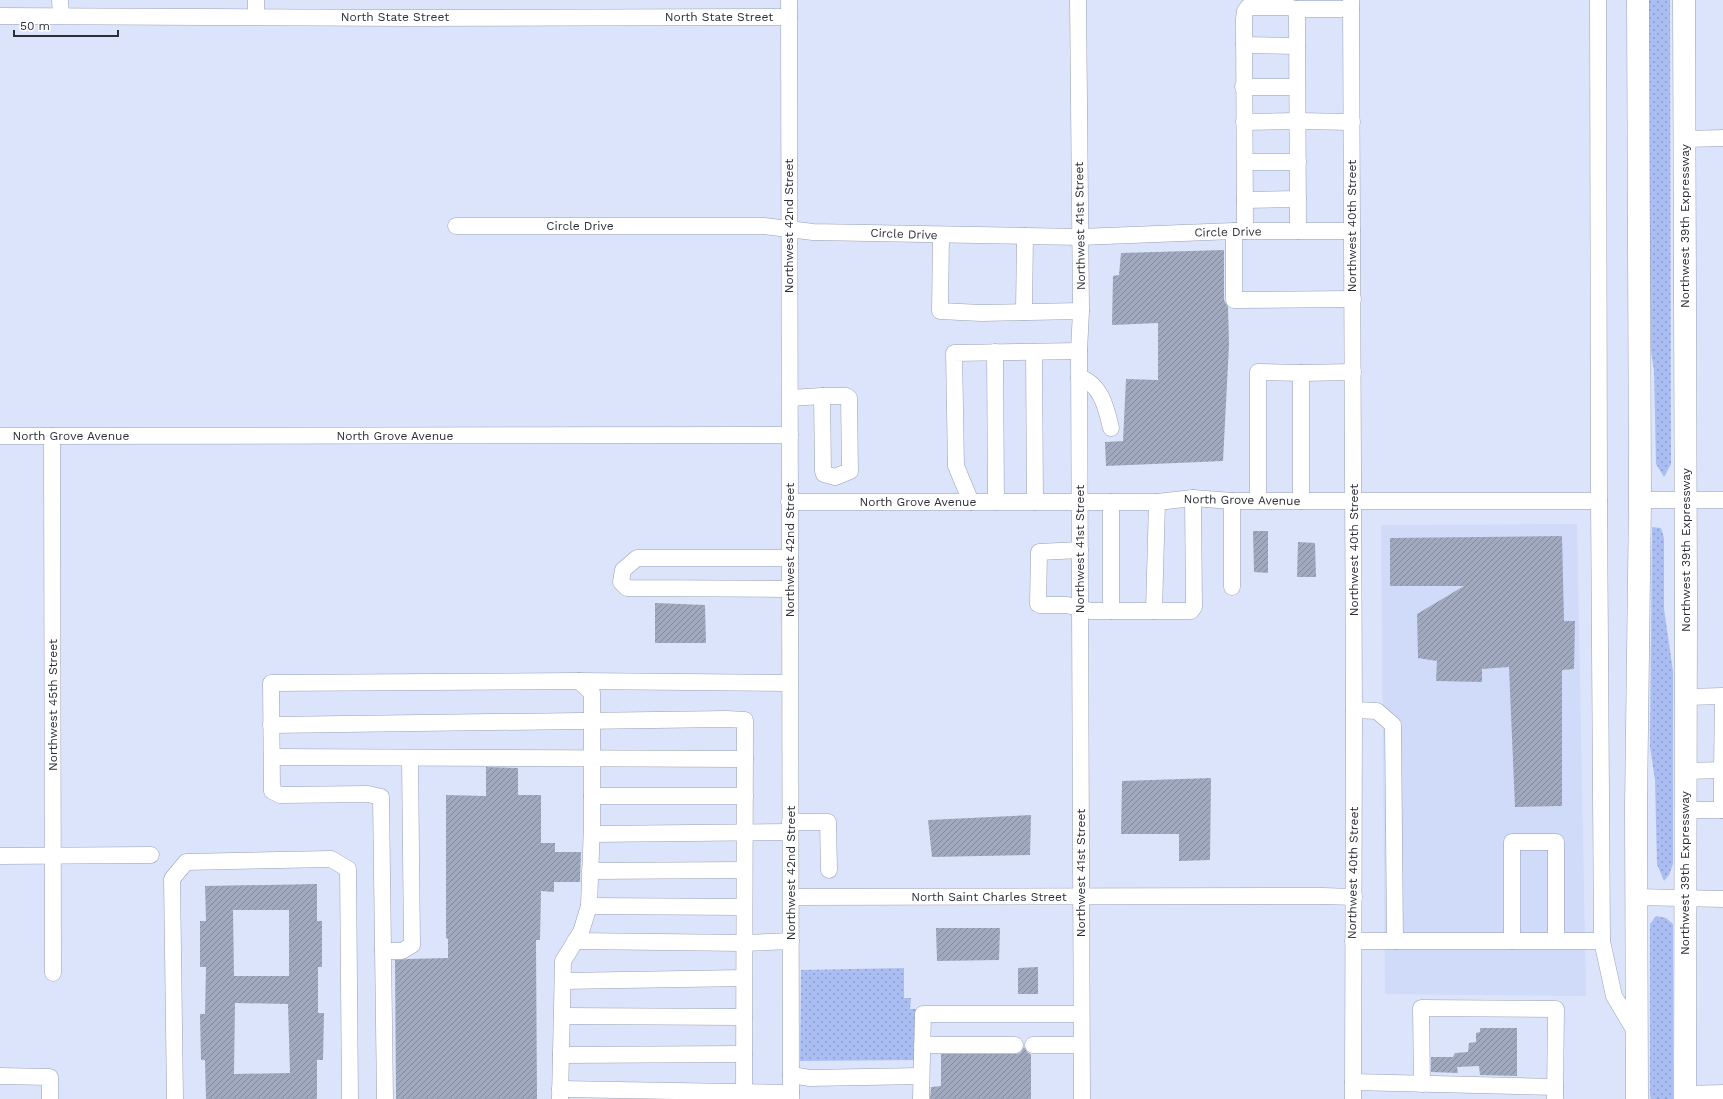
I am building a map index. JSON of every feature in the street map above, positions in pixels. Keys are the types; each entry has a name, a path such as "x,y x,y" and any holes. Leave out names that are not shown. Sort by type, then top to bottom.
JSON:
{"highway":[{"path":"1637,1099 1636,897 1640,500 1638,0"},
{"name":"Northwest 39th Expressway","path":"1684,0 1686,501 1685,1096"}],"street":[{"path":"256,0 256,17"},
{"name":"Northwest 42nd Street","path":"789,0 791,1096"},
{"name":"Northwest 41st Street","path":"1078,0 1081,311 1079,377 1082,1099"},
{"path":"1598,0 1602,941 1614,996 1637,1035"},
{"path":"1351,4 1295,9 1288,7 1248,7 1245,11 1243,87 1245,200 1239,231 1234,300 1352,299"},
{"name":"Northwest 40th Street","path":"1351,4 1354,501 1354,898 1352,941 1353,1099"},
{"name":"North State Street","path":"0,16 61,8 256,17 789,17"},
{"path":"1295,9 1297,14 1298,87 1298,231"},
{"path":"1244,45 1297,46"},
{"path":"1243,87 1298,87"},
{"path":"1244,122 1352,122"},
{"path":"1685,139 1723,138"},
{"path":"1245,162 1298,162"},
{"path":"1245,200 1298,199"},
{"name":"Circle Drive","path":"456,226 764,226 813,232 941,236 1080,237 1239,231 1352,231"},
{"path":"941,236 940,311 1081,311"},
{"path":"1024,312 1025,236"},
{"path":"972,502 956,466 954,353 1079,351"},
{"path":"995,352 996,502"},
{"path":"1034,352 1035,502"},
{"path":"1258,501 1258,372 1353,372"},
{"path":"1301,373 1301,501"},
{"path":"1079,377 1089,380 1098,391 1105,406 1112,428"},
{"path":"790,398 822,396 846,396 849,398 850,471 835,477 824,474 823,471 822,396"},
{"name":"North Grove Avenue","path":"0,436 790,435"},
{"name":"Northwest 45th Street","path":"52,436 53,973"},
{"path":"835,477 835,502"},
{"path":"1080,550 1039,552 1038,604 1067,605 1091,611 1191,611 1194,608 1193,498"},
{"name":"North Grove Avenue","path":"789,502 1157,502 1193,498 1232,501 1599,501"},
{"path":"1640,500 1723,500"},
{"path":"1232,501 1232,587"},
{"path":"1110,502 1111,611"},
{"path":"1154,611 1157,502"},
{"path":"790,558 637,558 623,570 621,582 627,588 790,589"},
{"path":"385,1099 380,797 368,794 280,795 272,791 271,683 579,681 790,683"},
{"path":"579,681 592,693 592,834 589,906 581,932 563,961 560,1094 791,1096"},
{"path":"1686,697 1723,696 1722,810 1686,810"},
{"path":"1354,710 1377,711 1393,725 1395,941"},
{"path":"271,725 727,718 745,720 744,1096"},
{"path":"272,757 745,759"},
{"path":"383,951 402,951 412,945 410,758"},
{"path":"1686,771 1722,778"},
{"path":"592,796 745,796"},
{"path":"592,834 745,832 828,822 829,870"},
{"path":"1512,941 1512,842 1556,842 1556,940"},
{"path":"0,856 151,855"},
{"path":"175,1099 172,879 186,862 331,860 348,870 350,1099"},
{"path":"590,871 744,870"},
{"name":"North Saint Charles Street","path":"791,897 1323,896 1354,898"},
{"path":"1636,897 1685,899 1723,898"},
{"path":"589,906 744,907"},
{"path":"575,941 744,943 791,941"},
{"path":"1352,941 1602,941"},
{"path":"563,982 744,978"},
{"path":"1353,1082 1422,1084 1555,1093 1556,1009 1422,1008 1422,1084"},
{"path":"921,1099 923,1014 1081,1014"},
{"path":"562,1016 744,1017"},
{"path":"922,1045 1014,1045"},
{"path":"1034,1045 1081,1045"},
{"path":"561,1055 744,1054"},
{"path":"791,1075 810,1078 921,1076"},
{"path":"0,1076 50,1077 50,1099"},
{"path":"1685,1096 1723,1093"}],"shaded area":[{"path":"1648,0 1670,0 1671,464 1664,477 1656,464 1654,370 1649,340"},
{"path":"1577,524 1586,996 1385,994 1381,525"},
{"path":"1652,527 1661,528 1664,538 1664,609 1673,671 1673,864 1669,875 1664,881 1657,864 1655,780 1650,747"},
{"path":"1656,916 1666,918 1673,924 1673,1099 1651,1099 1650,1096 1650,924"},
{"path":"904,968 904,998 911,998 910,1009 916,1009 915,1060 800,1061 801,970"}],"building":[{"path":"1224,250 1224,300 1228,307 1229,345 1223,461 1106,466 1105,442 1123,441 1126,379 1158,380 1158,323 1112,325 1113,276 1119,275 1121,253"},
{"path":"1253,531 1268,531 1268,573 1254,572"},
{"path":"1562,536 1564,621 1575,621 1574,669 1562,670 1562,806 1515,807 1509,667 1482,669 1482,682 1436,681 1437,661 1418,658 1417,614 1464,586 1390,586 1390,538"},
{"path":"1298,542 1315,543 1316,577 1297,577"},
{"path":"655,603 705,605 706,643 655,643"},
{"path":"486,767 518,768 518,795 541,795 541,843 555,843 555,852 581,852 580,882 554,882 554,892 541,891 540,940 536,940 537,1099 396,1099 395,960 448,958 448,939 446,938 446,795 486,796"},
{"path":"1211,778 1210,860 1179,861 1179,834 1121,834 1122,781"},
{"path":"1031,815 1030,855 932,857 928,820"},
{"path":"317,884 317,921 322,921 322,967 318,967 318,1013 324,1013 323,1060 317,1060 317,1099 206,1099 205,1060 201,1060 200,1014 205,1014 206,967 200,967 200,921 206,921 205,886","holes":["233,910 289,910 289,976 234,976","235,1003 288,1004 290,1073 234,1074"]},
{"path":"936,928 1000,928 999,960 937,961"},
{"path":"1038,967 1038,994 1018,994 1018,968"},
{"path":"1480,1028 1517,1028 1517,1076 1480,1075 1479,1066 1457,1067 1458,1073 1431,1072 1431,1057 1453,1057 1455,1053 1468,1052 1469,1043 1476,1042 1476,1033 1480,1032"},
{"path":"1024,1047 1028,1053 1031,1054 1031,1099 930,1099 931,1087 941,1086 941,1054 1015,1054 1020,1053"}]}
